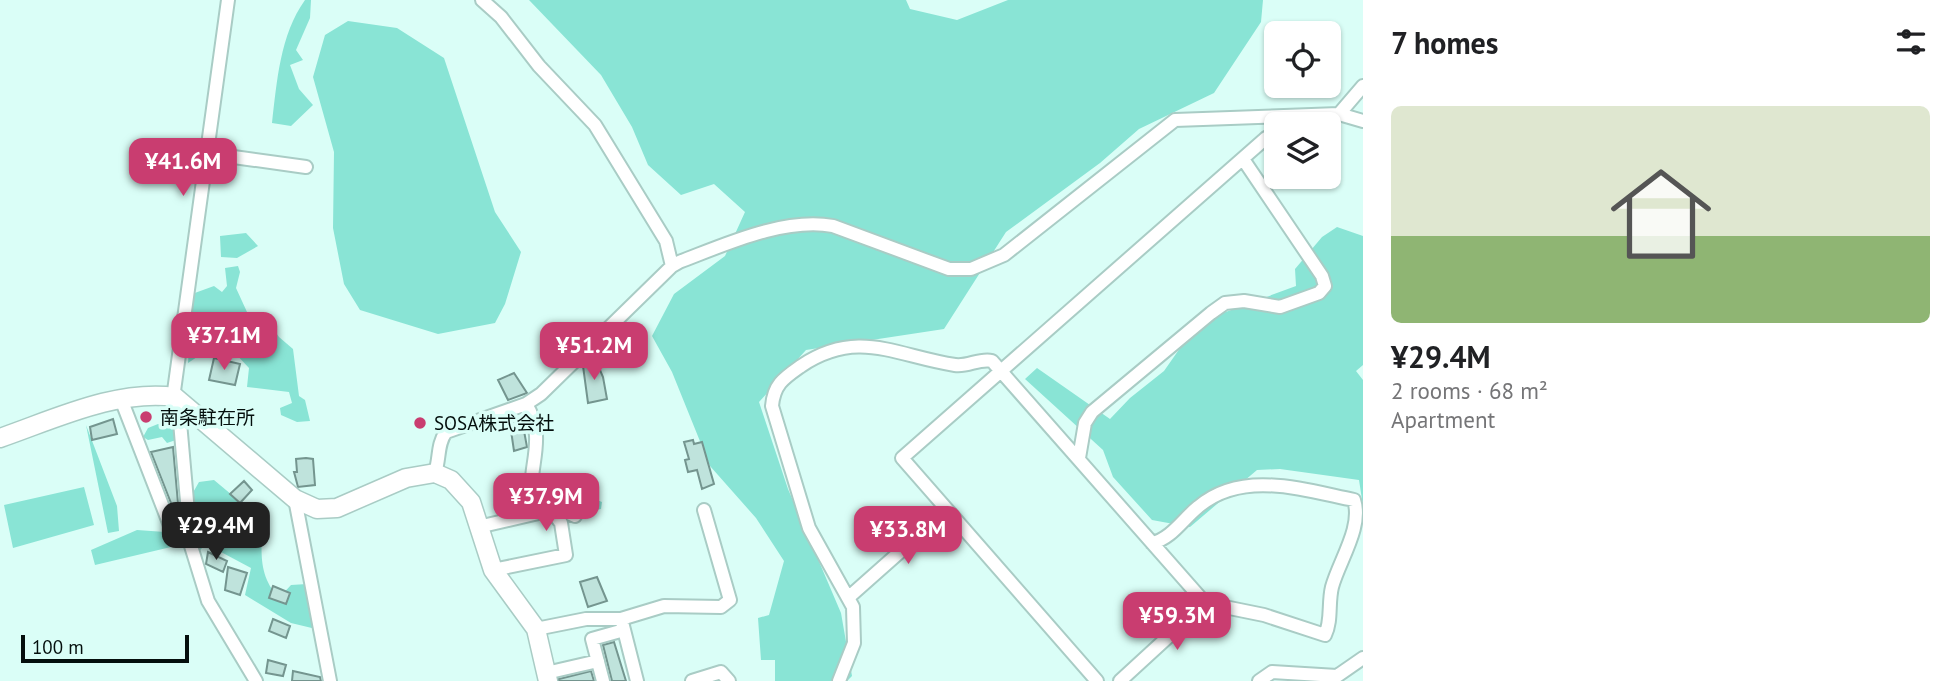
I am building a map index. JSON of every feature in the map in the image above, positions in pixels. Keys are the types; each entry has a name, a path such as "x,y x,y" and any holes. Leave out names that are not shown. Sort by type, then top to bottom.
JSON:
{"street":[{"path":"228,0 205,153 175,397 191,546 208,601 256,681"},
{"path":"482,0 501,17 539,66 595,125 666,241 671,266"},
{"path":"1341,112 1363,86"},
{"path":"435,473 439,460 439,445 446,432 526,404 597,343 671,266 745,236 816,222 949,269 971,269 1004,255 1175,120 1264,114"},
{"path":"1341,115 1363,121"},
{"path":"1097,681 902,458 1264,142"},
{"path":"205,153 306,167"},
{"path":"1079,458 1085,424 1092,412 1225,303 1244,301 1280,307 1319,293 1325,286 1322,276 1243,159"},
{"path":"839,681 854,643 855,621 849,597 809,528 772,406 773,393 780,380 821,353 846,346 878,345 960,366 992,361 1079,458 1152,543 1205,603 1264,615 1325,635 1329,627 1328,607 1332,584 1353,534 1359,509 1354,500 1291,486 1255,485 1216,494 1199,505 1163,541 1152,543"},
{"path":"0,438 138,394 175,397 295,499 317,509 337,508 406,478 435,473 463,490 471,502 493,570 536,629 547,677 575,674 598,661"},
{"path":"121,399 171,528"},
{"path":"493,570 566,555 561,523 534,502 530,492 539,438 526,404"},
{"path":"295,499 330,681"},
{"path":"478,527 561,510 575,516"},
{"path":"603,681 592,639 664,606 721,607 730,600 704,510"},
{"path":"849,597 946,511"},
{"path":"715,587 722,568"},
{"path":"1121,681 1205,603"},
{"path":"536,629 586,619 622,624"},
{"path":"622,624 637,681"},
{"path":"1259,681 1272,672 1337,676 1363,658"},
{"path":"692,681 720,672 729,681"}],"green space":[{"path":"305,0 311,0 310,18 296,50 303,60 290,65 299,89 313,105 291,126 272,123 285,43"},
{"path":"529,0 906,0 910,9 957,20 1008,0 1263,0 1261,22 1214,93 1139,129 1100,163 1006,232 944,329 806,350 759,402 788,489 841,613 852,676 847,681 775,681 775,660 761,660 758,618 769,615 784,561 756,518 710,466 672,372 652,336 674,294 725,256 745,212 714,184 681,195 648,165 632,127 601,75"},
{"path":"348,21 397,28 444,58 495,212 521,252 505,304 495,323 438,334 360,310 344,284 333,228 334,152 313,77 325,35"},
{"path":"1337,227 1363,236 1363,365 1356,371 1363,380 1363,506 1359,480 1280,469 1257,470 1190,527 1152,520 1113,477 1103,450 1025,379 1037,368 1110,419 1130,398 1164,371 1185,341 1223,313 1296,286 1295,269 1322,237"},
{"path":"246,233 258,246 237,258 221,257 220,236"},
{"path":"238,266 240,272 236,288 247,312 238,318 234,331 267,320 279,337 293,349 299,396 305,400 310,421 297,422 281,415 280,408 292,403 289,392 247,387 249,368 234,352 209,349 188,363 192,294 214,286 222,292 227,286 225,268"},
{"path":"158,424 179,426 179,439 167,443 162,437 148,440 143,437 148,428"},
{"path":"86,425 117,506 119,531 108,533"},
{"path":"541,474 567,487 593,485 596,492 582,494 602,502 601,509 583,512 564,506 558,509 540,502 537,487"},
{"path":"214,480 262,520 262,562 267,580 279,598 291,585 307,584 316,629 291,623 245,595 251,568 206,544 200,550 191,496 199,482"},
{"path":"84,487 94,525 13,548 4,505"},
{"path":"137,530 165,532 171,547 95,565 91,550"}],"building":[{"path":"594,356 603,377 607,399 588,403 583,366"},
{"path":"214,358 240,364 235,385 209,380"},
{"path":"514,373 527,393 508,400 498,380"},
{"path":"113,419 117,434 92,440 90,427"},
{"path":"522,420 527,447 514,451 510,424"},
{"path":"693,440 694,444 702,442 714,484 702,489 697,470 688,472 685,460 689,459 684,442"},
{"path":"173,447 180,526 151,452"},
{"path":"296,459 313,459 315,485 298,487 294,472 297,472"},
{"path":"244,481 252,490 240,503 230,494"},
{"path":"208,552 227,561 223,572 206,564"},
{"path":"228,567 247,573 240,595 225,590"},
{"path":"597,577 607,601 588,607 580,582"},
{"path":"273,586 290,593 286,604 269,598"},
{"path":"273,619 290,626 286,638 269,631"},
{"path":"614,642 626,681 612,681 603,645"},
{"path":"268,660 286,665 283,676 266,673"},
{"path":"293,671 320,677 321,681 292,681"},
{"path":"591,671 594,681 559,681 559,679"}],"place":[{"name":"南条駐在所","path":"146,417"},
{"name":"SOSA株式会社","path":"420,423"}]}
